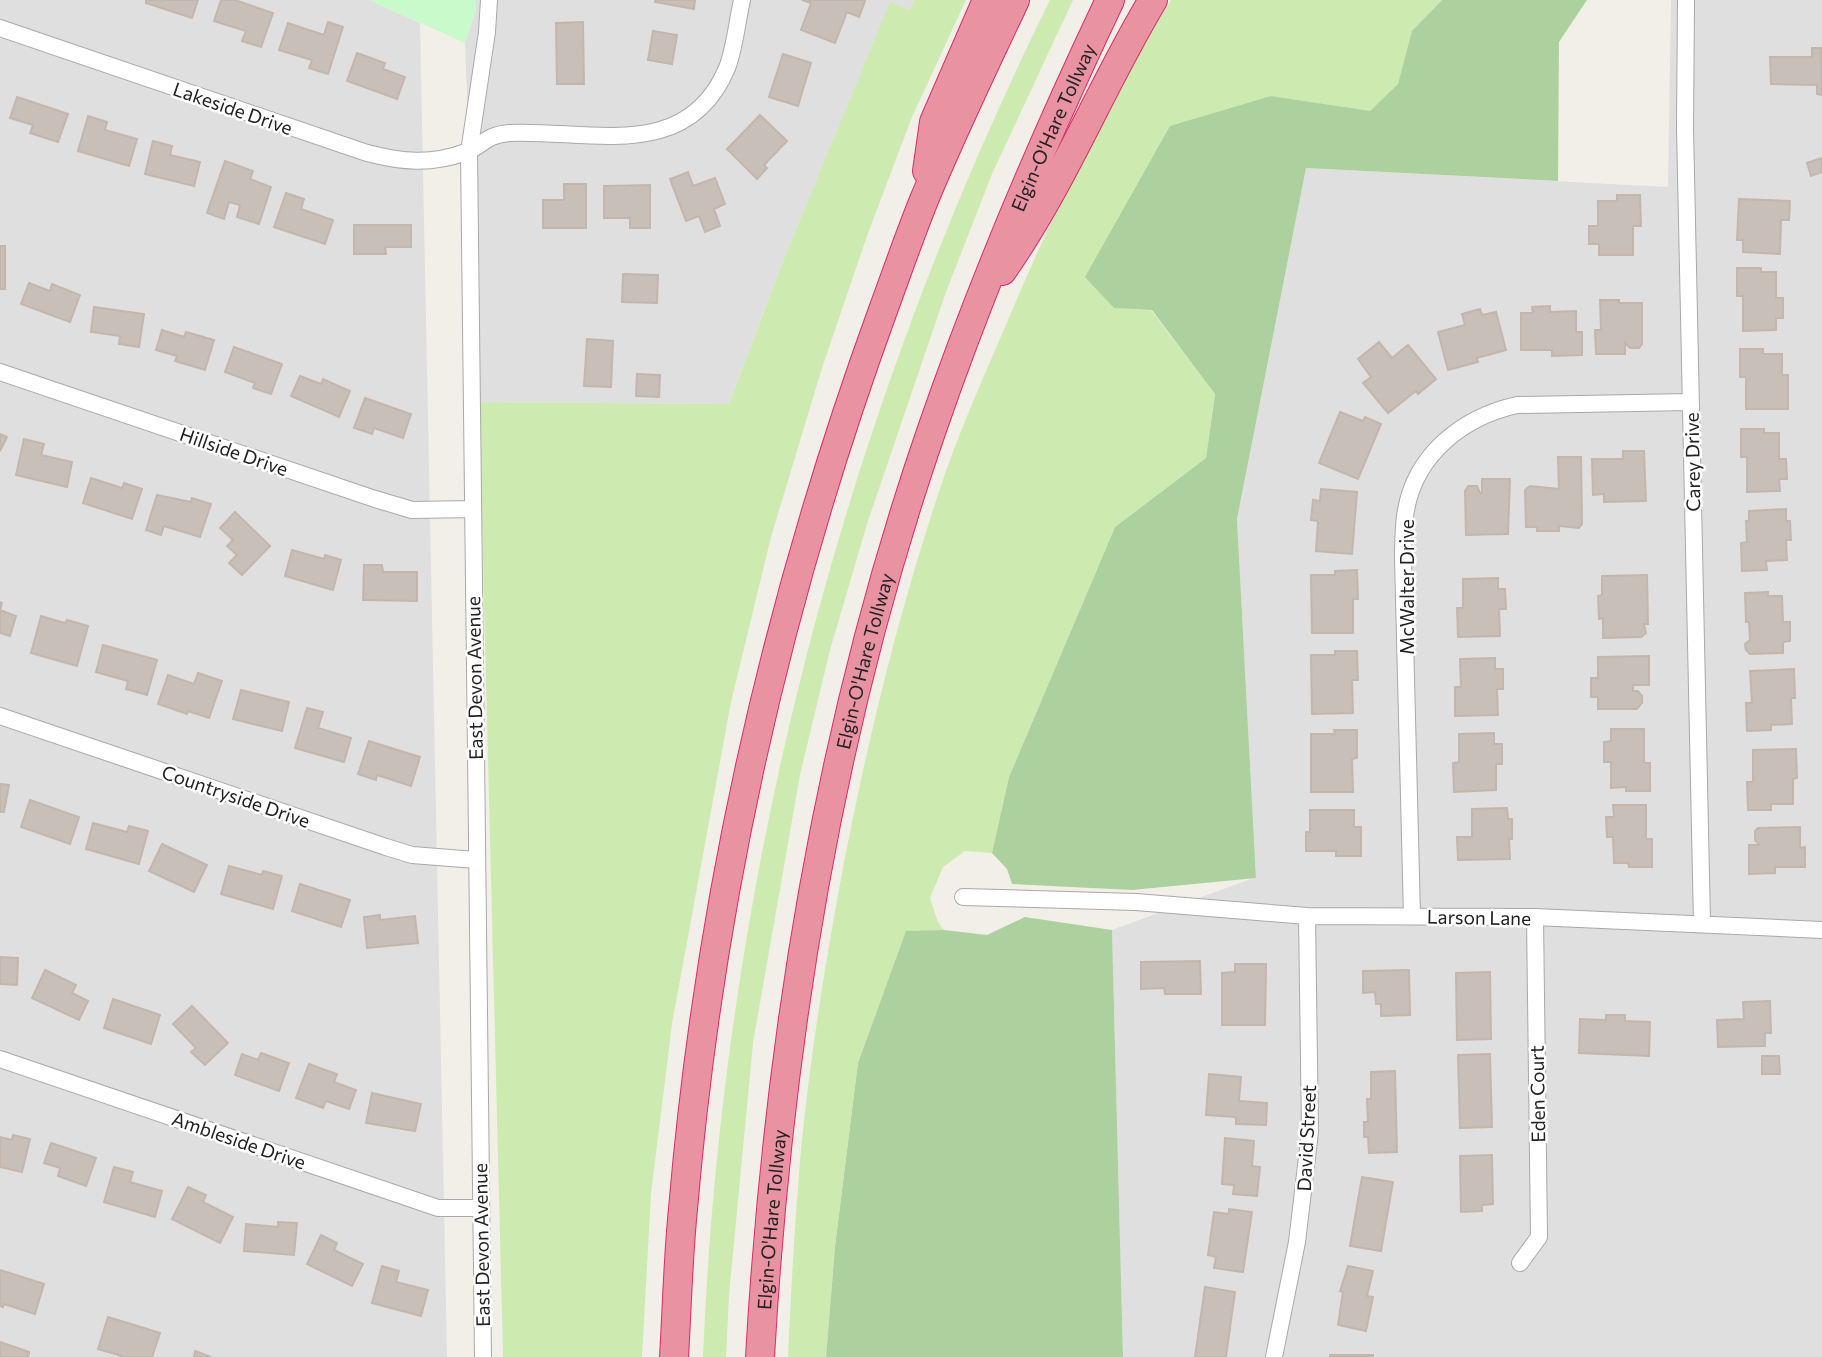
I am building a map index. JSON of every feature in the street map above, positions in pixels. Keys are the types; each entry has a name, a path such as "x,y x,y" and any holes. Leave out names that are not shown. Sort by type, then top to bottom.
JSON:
{"highway":[{"path":"924,200 933,122 987,0"},
{"path":"674,1357 682,1209 696,1081 717,936 761,718 790,599 853,392 924,200 1015,0"},
{"name":"Elgin-O'Hare Tollway","path":"760,1357 765,1259 790,1031 833,785 863,661 892,555 930,435 975,310 1035,163 1110,0"},
{"path":"975,310 1030,232 1102,90 1153,0"}],"street":[{"name":"East Devon Avenue","path":"483,1357 469,152 487,32 489,0"},
{"name":"Lakeside Drive","path":"0,28 367,153 399,162 430,161 469,152 486,138 507,133 630,136 657,132 683,120 704,103 728,66 742,0"},
{"name":"Carey Drive","path":"1686,0 1685,128 1702,923"},
{"name":"Hillside Drive","path":"0,372 412,510 472,509"},
{"name":"McWalter Drive","path":"1412,916 1403,559 1406,511 1411,489 1420,471 1450,436 1484,415 1502,408 1517,405 1690,402"},
{"name":"Countryside Drive","path":"0,716 386,848 412,855 476,860"},
{"name":"Larson Lane","path":"962,897 1136,902 1307,916 1535,917 1822,930"},
{"name":"David Street","path":"1275,1357 1297,1242 1310,1132 1307,916"},
{"name":"Eden Court","path":"1520,1263 1539,1237 1535,917"},
{"name":"Ambleside Drive","path":"0,1059 438,1208 480,1208"}],"shaded area":[{"path":"0,0 369,0 420,23 447,1357 0,1357"},
{"path":"476,0 914,0 910,10 890,3 785,256 729,404 479,402 465,43 476,9"},
{"path":"1671,0 1822,0 1822,1357 1123,1357 1112,930 1256,877 1237,519 1306,168 1668,187"}],"green space":[{"path":"369,0 476,0 476,9 465,43"},
{"path":"914,0 966,0 912,117 867,236 822,368 771,537 731,702 672,1024 651,1194 642,1357 503,1357 479,402 729,404 785,256 890,2 910,10"},
{"path":"1050,0 1073,0 992,174 946,292 867,524 830,650 800,775 753,1043 729,1295 726,1357 703,1357 715,1181 736,1006 766,832 805,660 853,491 910,324 976,160"},
{"path":"1171,0 1442,0 1416,27 1398,84 1370,112 1271,96 1114,308 1151,310 1215,393 1206,458 1115,527 1009,777 992,853 965,851 943,867 930,898 938,922 944,930 906,932 858,1063 835,1247 826,1357 788,1357 801,1150 818,1011 852,822 874,721 914,570 954,450 1031,266 1106,111"},
{"path":"1442,0 1587,0 1559,42 1558,181 1306,168 1237,519 1256,878 1132,890 1012,884 1007,869 992,853 1009,777 1115,527 1206,458 1215,394 1152,310 1114,308 1085,277 1170,126 1271,96 1370,111 1398,84 1412,31"},
{"path":"1025,917 1112,930 1123,1357 826,1357 835,1247 858,1063 906,931 944,930 987,935"}],"building":[{"path":"146,0 198,0 192,18 146,3"},
{"path":"221,0 235,0 273,13 261,47 242,41 246,31 214,21"},
{"path":"695,0 694,9 655,2"},
{"path":"802,0 865,1 859,17 847,12 835,43 801,30 811,3"},
{"path":"328,22 343,27 328,74 309,68 312,60 279,50 288,23 324,35"},
{"path":"583,22 584,84 557,84 556,23"},
{"path":"653,31 677,35 672,64 648,60"},
{"path":"1812,48 1821,48 1822,95 1817,94 1817,85 1771,84 1770,57 1812,57"},
{"path":"357,53 385,63 383,69 405,77 397,99 347,81"},
{"path":"783,54 811,63 798,106 769,97"},
{"path":"17,97 68,114 58,142 30,133 33,125 10,118"},
{"path":"760,115 787,141 764,165 767,168 757,179 727,149"},
{"path":"88,116 107,122 105,130 137,139 129,166 78,151"},
{"path":"153,141 172,146 170,155 200,162 194,186 145,174"},
{"path":"1822,158 1822,172 1811,176 1807,163"},
{"path":"225,161 253,171 250,179 271,187 259,224 237,217 240,205 229,202 224,219 207,213"},
{"path":"688,172 693,186 715,178 725,204 714,209 720,226 705,232 699,216 686,221 670,179"},
{"path":"564,184 586,184 586,228 543,228 543,200 564,200"},
{"path":"650,185 650,228 630,228 630,218 604,218 604,186"},
{"path":"286,193 304,199 301,209 333,220 325,244 274,227"},
{"path":"1617,195 1640,195 1641,226 1633,226 1633,255 1599,255 1599,244 1589,244 1589,226 1598,226 1598,201 1617,201"},
{"path":"1739,199 1790,201 1789,220 1781,220 1780,254 1743,252 1743,240 1737,240"},
{"path":"354,225 411,225 411,247 385,247 386,254 354,254"},
{"path":"0,246 5,246 5,289 0,289"},
{"path":"1737,268 1761,268 1761,272 1776,272 1776,298 1783,298 1783,318 1776,318 1776,330 1743,331 1743,296 1737,296"},
{"path":"623,274 658,275 657,303 622,302"},
{"path":"29,283 50,291 52,284 80,295 70,322 21,304"},
{"path":"1600,300 1642,303 1642,344 1639,348 1630,348 1625,343 1625,354 1596,354 1595,330 1601,330"},
{"path":"1550,306 1550,312 1576,311 1576,332 1582,332 1582,355 1552,356 1552,350 1521,350 1521,313 1533,313 1532,307"},
{"path":"94,307 144,314 139,347 119,344 120,336 91,332"},
{"path":"1480,309 1482,315 1496,312 1506,350 1477,358 1478,362 1448,370 1438,332 1465,325 1462,314"},
{"path":"162,330 184,337 186,332 214,340 205,370 175,361 177,356 156,350"},
{"path":"587,339 613,341 611,387 584,386"},
{"path":"1379,342 1392,358 1408,345 1436,379 1388,413 1363,383 1371,377 1358,359"},
{"path":"234,347 282,364 271,394 253,388 255,383 225,372"},
{"path":"1740,349 1763,349 1763,354 1782,354 1782,375 1788,375 1788,409 1746,409 1746,377 1740,377"},
{"path":"637,374 660,375 659,397 636,396"},
{"path":"300,376 321,384 323,379 350,391 339,417 291,396"},
{"path":"365,398 411,414 403,438 374,428 372,434 354,428"},
{"path":"1340,412 1363,421 1365,417 1381,424 1358,479 1319,463"},
{"path":"1741,429 1764,429 1764,433 1779,433 1779,459 1786,459 1787,479 1779,479 1780,491 1747,492 1747,457 1741,457"},
{"path":"0,434 7,437 0,451"},
{"path":"24,439 44,444 41,455 72,462 67,487 16,475"},
{"path":"1623,451 1644,451 1646,501 1604,502 1604,494 1593,495 1592,459 1623,459"},
{"path":"1558,457 1581,457 1582,524 1579,528 1559,526 1559,531 1537,531 1537,527 1526,527 1525,490 1530,486 1559,489"},
{"path":"91,478 122,488 124,483 142,489 132,519 83,503"},
{"path":"1482,479 1510,479 1508,534 1466,535 1465,491 1468,486 1477,486 1482,493"},
{"path":"1321,489 1357,492 1352,554 1316,551 1318,521 1311,520 1313,500 1320,501"},
{"path":"157,495 191,502 192,498 211,504 200,537 164,526 161,535 146,530"},
{"path":"1786,509 1791,540 1786,540 1787,560 1766,561 1767,570 1742,571 1741,543 1747,542 1746,521 1749,521 1749,511"},
{"path":"235,512 270,546 242,575 229,563 237,555 227,546 233,540 220,528"},
{"path":"292,550 324,559 325,555 341,560 333,590 285,576"},
{"path":"364,565 382,565 383,572 417,572 417,601 363,600"},
{"path":"1357,570 1358,599 1353,599 1353,633 1312,633 1311,575 1335,575 1335,571"},
{"path":"1647,575 1648,624 1644,624 1646,633 1641,637 1603,638 1603,618 1599,619 1598,596 1602,595 1602,576"},
{"path":"1498,578 1498,589 1505,589 1506,609 1499,609 1500,636 1458,637 1457,608 1463,608 1463,579"},
{"path":"1768,592 1768,596 1782,596 1783,622 1790,622 1790,641 1783,642 1783,653 1750,654 1745,644 1750,640 1745,593"},
{"path":"0,610 16,616 10,636 0,633"},
{"path":"41,616 88,626 77,666 31,653"},
{"path":"103,645 157,660 147,695 126,689 128,681 96,672"},
{"path":"1335,651 1357,651 1358,680 1352,680 1353,713 1312,714 1311,655 1335,655"},
{"path":"1649,656 1649,685 1633,685 1633,691 1638,691 1642,696 1642,703 1637,709 1598,709 1598,697 1591,697 1591,678 1598,678 1598,657"},
{"path":"1495,658 1495,669 1503,669 1503,689 1497,689 1498,715 1455,716 1455,687 1461,687 1460,659"},
{"path":"1794,669 1792,724 1771,725 1771,730 1747,731 1746,703 1752,703 1750,671"},
{"path":"198,673 222,681 209,718 158,704 168,675 194,684"},
{"path":"241,690 289,702 282,731 233,719"},
{"path":"307,708 323,712 318,728 351,738 344,762 295,748"},
{"path":"1611,729 1644,729 1644,763 1650,763 1650,791 1626,791 1626,787 1611,788 1611,762 1604,762 1604,742 1611,741"},
{"path":"1334,730 1357,730 1357,758 1352,759 1353,792 1311,792 1311,734 1335,734"},
{"path":"1494,733 1494,744 1502,744 1502,764 1496,764 1496,790 1454,792 1453,763 1459,762 1459,734"},
{"path":"369,741 420,757 411,786 377,775 376,780 358,774"},
{"path":"1796,749 1797,778 1793,779 1793,804 1771,804 1771,810 1748,810 1747,782 1753,782 1753,750"},
{"path":"0,784 9,785 4,812 0,812"},
{"path":"30,800 79,817 70,844 21,827"},
{"path":"1613,805 1646,805 1646,839 1652,839 1652,867 1629,867 1628,863 1614,863 1613,837 1607,837 1606,817 1614,817"},
{"path":"1507,808 1508,819 1512,819 1510,859 1458,860 1457,837 1472,837 1472,809"},
{"path":"1310,810 1354,810 1354,827 1361,827 1361,856 1336,856 1336,851 1306,851 1306,832 1310,832"},
{"path":"93,823 127,832 129,826 148,831 139,864 86,849"},
{"path":"1800,827 1800,848 1805,847 1805,867 1775,867 1775,873 1749,874 1749,845 1759,845 1755,840 1755,831 1758,828"},
{"path":"162,844 207,865 194,892 149,871"},
{"path":"229,866 262,875 263,871 282,876 273,909 221,894"},
{"path":"300,884 350,900 341,927 292,911"},
{"path":"380,915 380,920 415,916 418,943 367,948 364,917"},
{"path":"0,957 18,958 17,985 0,984"},
{"path":"1200,961 1201,994 1165,994 1164,988 1141,989 1141,962"},
{"path":"1235,964 1266,964 1265,1025 1222,1025 1222,973 1235,972"},
{"path":"45,970 76,985 72,993 88,1001 79,1020 32,998"},
{"path":"1409,970 1410,1015 1381,1016 1381,1004 1376,1004 1375,992 1363,993 1363,971"},
{"path":"1490,972 1491,1039 1457,1040 1456,973"},
{"path":"113,999 160,1015 151,1044 104,1028"},
{"path":"1770,1001 1771,1033 1765,1033 1765,1046 1718,1047 1717,1020 1744,1019 1743,1002"},
{"path":"192,1006 228,1043 205,1065 191,1052 196,1048 173,1024"},
{"path":"1606,1015 1625,1015 1625,1021 1650,1022 1649,1056 1579,1053 1580,1019 1606,1020"},
{"path":"261,1053 289,1063 279,1091 235,1075 242,1054 258,1060"},
{"path":"1490,1054 1492,1127 1460,1128 1458,1055"},
{"path":"1762,1056 1779,1056 1780,1074 1762,1074"},
{"path":"309,1064 337,1074 334,1082 356,1090 349,1109 326,1101 323,1108 296,1098"},
{"path":"1395,1071 1397,1152 1369,1153 1368,1137 1364,1137 1364,1122 1368,1122 1367,1099 1371,1099 1371,1072"},
{"path":"1209,1074 1241,1077 1239,1101 1267,1103 1266,1125 1236,1124 1236,1117 1206,1115"},
{"path":"372,1093 421,1104 415,1131 366,1123"},
{"path":"13,1135 30,1139 22,1172 0,1167 0,1137 12,1140"},
{"path":"1225,1138 1254,1141 1252,1166 1260,1167 1257,1196 1233,1194 1234,1185 1222,1184"},
{"path":"51,1143 96,1158 86,1186 58,1176 60,1168 44,1163"},
{"path":"1492,1155 1493,1204 1482,1205 1482,1211 1461,1212 1460,1156"},
{"path":"114,1167 133,1172 130,1182 162,1191 155,1217 104,1202"},
{"path":"1362,1177 1393,1182 1381,1251 1350,1246"},
{"path":"188,1187 206,1195 203,1202 233,1217 220,1243 172,1219"},
{"path":"1229,1209 1252,1212 1243,1272 1214,1268 1216,1257 1208,1255 1214,1212 1229,1214"},
{"path":"278,1222 297,1223 294,1255 244,1251 246,1224 278,1227"},
{"path":"321,1235 337,1243 334,1250 363,1264 352,1286 307,1264"},
{"path":"382,1266 399,1271 396,1282 428,1290 421,1316 372,1303"},
{"path":"1348,1266 1373,1271 1367,1296 1373,1297 1366,1331 1338,1325 1343,1292 1340,1291"},
{"path":"0,1270 44,1284 35,1314 4,1304 3,1307 0,1306"},
{"path":"1205,1287 1235,1292 1226,1357 1195,1357"},
{"path":"108,1317 160,1333 152,1357 125,1357 98,1349"},
{"path":"0,1342 29,1352 28,1357 0,1357"},
{"path":"195,1351 211,1357 194,1357"},
{"path":"1373,1355 1373,1357 1330,1357"}]}
